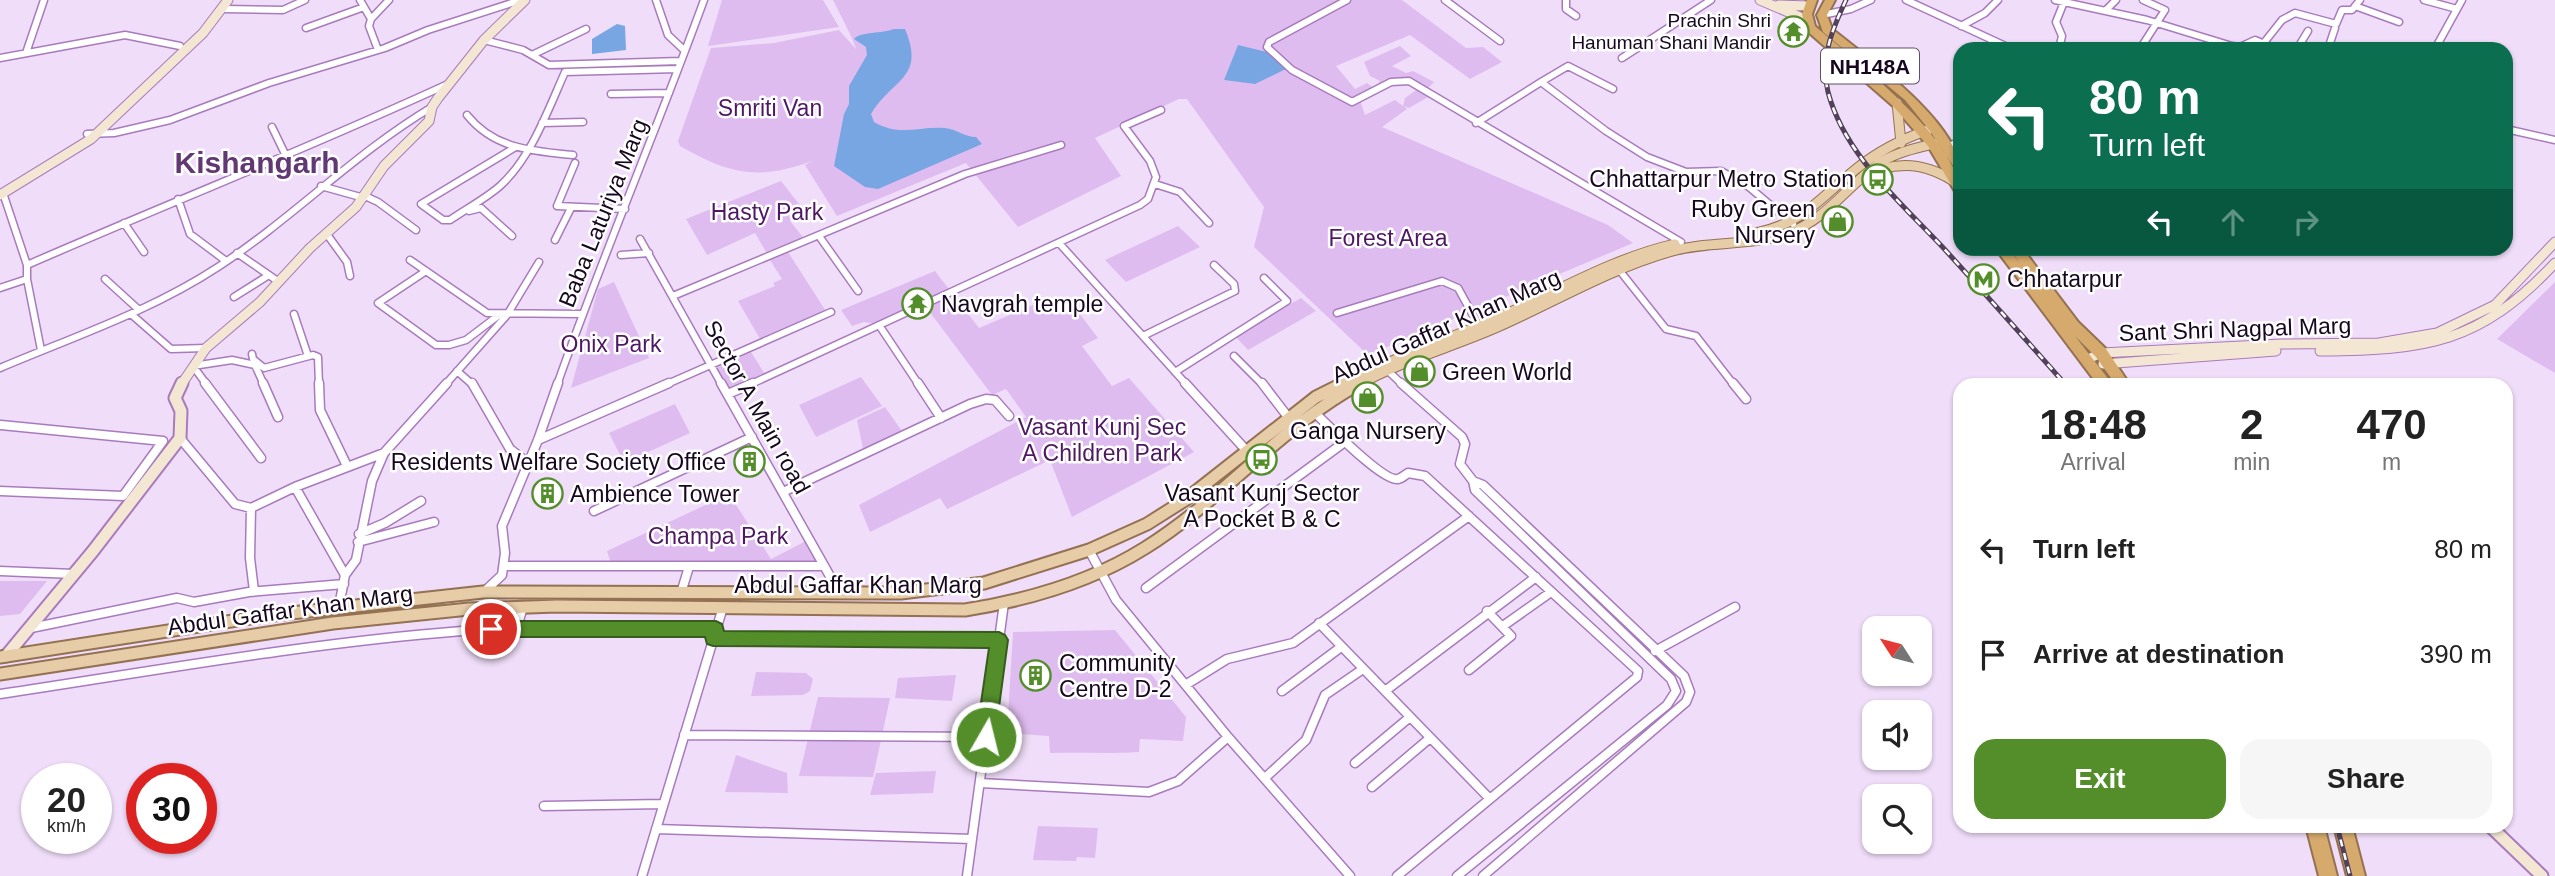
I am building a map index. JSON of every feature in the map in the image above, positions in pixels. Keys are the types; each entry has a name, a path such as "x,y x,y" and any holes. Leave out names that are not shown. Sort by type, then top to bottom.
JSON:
{"highway":[{"name":"NH148A","path":"1830,0 1822,15 1824,26 1832,36 1909,97 1928,130"},
{"name":"NH148A","path":"1810,3 1807,20 1815,33 1928,130 1953,159"},
{"name":"NH148A","path":"1941,144 1953,176"},
{"path":"2007,256 2101,378"},
{"path":"2021,256 2073,326 2118,378"},
{"path":"2315,833 2328,876"},
{"path":"2345,833 2356,876"}],"main road":[{"path":"3,656 74,575 180,438 181,411 175,398 180,383 206,348 279,282 364,197 384,166 432,112 484,40 523,0"},
{"path":"1765,2 1810,3"},
{"path":"1765,2 1807,20"},
{"path":"92,134 224,3"},
{"path":"1,192 70,154 203,33 224,3"},
{"path":"1897,103 1901,143"},
{"name":"Abdul Gaffar Khan Marg","path":"0,674 333,623 469,609 723,607 965,610 1004,603 1098,571 1146,548 1251,456 1288,418 1316,397 1378,365 1479,326 1584,277 1653,249 1681,242 1774,231 1793,224 1869,159 1928,130"},
{"name":"Abdul Gaffar Khan Marg","path":"3,656 339,606 484,592 901,593 984,583 1089,550 1147,524 1314,412 1387,370 1497,327 1620,271 1673,251 1710,244 1773,239 1791,233 1817,218 1875,166 1905,152 1941,144"},
{"path":"1869,173 1896,165 1916,165 1937,171 1953,183"},
{"name":"Sant Shri Nagpal Marg","path":"2104,359 2282,344 2379,343 2427,335 2466,321 2495,304 2555,242"},
{"path":"2543,257 2555,263"},
{"name":"Sant Shri Nagpal Marg","path":"2087,360 2280,351 2384,351 2422,346 2450,339 2505,311 2540,281 2555,263"},
{"path":"2497,833 2542,876"}],"street":[{"path":"26,53 44,0"},
{"path":"224,3 283,10 305,0"},
{"path":"360,0 371,19"},
{"path":"377,50 369,26 371,19 389,0"},
{"path":"92,134 125,131 170,120 256,87 377,50 523,0"},
{"path":"656,0 667,36 685,51"},
{"name":"Baba Laturiya Marg","path":"504,566 502,526 538,440 582,314 704,0"},
{"path":"1347,0 1269,43 1267,47 1292,70 1354,103 1391,82 1405,80 1681,242"},
{"path":"1444,0 1500,41"},
{"path":"1566,0 1566,9 1576,16"},
{"path":"1622,58 1711,0"},
{"path":"1822,15 1851,9 1871,0"},
{"path":"1908,0 1996,42"},
{"path":"1961,26 1985,13 1998,0"},
{"path":"2055,0 2106,10 2218,42"},
{"path":"2106,10 2116,0"},
{"path":"2143,0 2165,10 2144,42"},
{"path":"2266,42 2286,16 2295,13 2336,24 2342,10 2352,10 2360,0"},
{"path":"2439,42 2462,0"},
{"path":"2428,1 2457,9"},
{"path":"2061,42 2062,36 2056,22 2064,2"},
{"path":"2355,6 2399,22"},
{"path":"306,28 364,8"},
{"path":"2330,42 2335,28"},
{"path":"532,55 586,29"},
{"path":"2301,42 2308,31"},
{"path":"0,58 125,35 180,46"},
{"path":"484,40 515,47 540,62 557,65 680,61"},
{"path":"1476,123 1568,66 1612,89"},
{"path":"514,148 421,204 443,220 450,220 499,187 513,172 526,151 565,72 677,69"},
{"path":"27,265 178,199 350,130 452,82"},
{"path":"1541,82 1606,131 1647,157 1686,173 1718,170 1749,187 1793,224"},
{"path":"611,94 669,93"},
{"path":"728,394 1140,205 1148,199 1156,177 1150,161 1124,127 1161,110"},
{"path":"0,368 131,314 226,261 385,136 432,112"},
{"path":"467,115 479,128 514,148 573,155"},
{"path":"542,123 583,122"},
{"path":"272,127 285,156"},
{"path":"2513,131 2555,140"},
{"path":"1941,144 1953,142"},
{"path":"673,296 965,174 1061,145"},
{"path":"454,221 501,191 517,174 526,151"},
{"path":"575,163 556,204 571,208 625,209"},
{"path":"1749,187 1770,176"},
{"path":"1155,184 1175,188 1183,193 1209,223"},
{"path":"321,186 378,202 416,230"},
{"path":"1,192 27,265 27,279 41,350"},
{"path":"178,199 190,234 226,261"},
{"path":"477,208 512,236"},
{"path":"555,240 571,208"},
{"path":"124,223 144,252"},
{"path":"326,233 347,262 350,276"},
{"path":"819,236 858,291"},
{"name":"Sector A Main road","path":"640,239 840,594"},
{"path":"1059,243 1251,456"},
{"path":"237,253 279,282"},
{"path":"621,255 649,253"},
{"path":"410,260 480,310 503,315 582,314"},
{"path":"339,606 344,579 356,560 372,481 384,453 503,315 539,262"},
{"path":"1143,336 1235,291 1234,284 1214,265"},
{"path":"426,271 378,303 430,343 449,345 466,340 503,315"},
{"path":"1620,271 1666,330 1696,337 1746,399"},
{"path":"234,297 269,275"},
{"path":"1175,372 1287,301 1264,278"},
{"path":"0,288 27,279"},
{"path":"105,279 139,310"},
{"path":"1337,313 1442,281 1458,288 1479,326"},
{"path":"538,440 831,312"},
{"path":"131,314 171,349 206,348"},
{"path":"294,314 308,356"},
{"path":"878,325 941,418"},
{"path":"252,354 253,359 264,368 308,356 318,357 320,410 347,466"},
{"path":"1234,356 1268,389 1288,418"},
{"path":"261,458 193,366 232,360 255,365 260,370 278,417"},
{"path":"1387,370 1462,437 1465,444 1460,464 1473,481 1475,490 1671,679 1676,691 1672,700 1661,711 1457,876"},
{"path":"457,371 472,382 510,449 528,463"},
{"path":"783,492 970,404 990,398 1000,404 1009,416"},
{"path":"1314,412 1373,466 1391,478 1398,479 1416,472 1425,476 1635,668 1638,675 1397,876"},
{"path":"0,491 123,496 163,441 6,425"},
{"path":"594,511 752,436"},
{"path":"180,438 236,504 251,508 295,487 384,453"},
{"path":"1146,588 1346,441"},
{"path":"1473,481 1483,485 1687,681 1690,692 1686,702 1483,876"},
{"path":"295,487 344,579"},
{"path":"359,538 421,500"},
{"path":"251,508 250,558 254,592"},
{"path":"1187,684 1227,659 1285,646 1469,516"},
{"path":"359,538 434,522"},
{"path":"1089,550 1116,600 1228,737 1350,876"},
{"path":"484,592 499,579 504,566 824,566"},
{"path":"681,593 688,570"},
{"path":"0,571 74,575"},
{"path":"1385,691 1487,611 1536,577"},
{"path":"29,628 177,598 194,601 344,579"},
{"path":"1503,626 1551,592"},
{"path":"967,876 1004,603"},
{"path":"517,627 523,607"},
{"path":"642,876 723,607"},
{"path":"1655,651 1735,607"},
{"path":"1469,670 1510,638 1509,633 1487,611"},
{"path":"1319,623 1489,798"},
{"path":"0,694 355,642 517,627 999,640"},
{"path":"1282,691 1341,647"},
{"path":"1265,778 1306,740 1325,695 1363,669"},
{"path":"1355,763 1410,717"},
{"path":"684,735 986,737"},
{"path":"980,783 1149,792 1178,781 1228,737"},
{"path":"1372,787 1430,738"},
{"path":"544,806 663,804"},
{"path":"656,828 972,839"},
{"path":"2314,833 2320,876"}],"green space":[{"path":"722,0 823,0 839,27 708,46"},
{"name":"Forest Area","path":"833,0 1402,0 1466,48 1483,47 1502,62 1470,79 1410,35 1336,66 1355,89 1367,83 1378,91 1360,100 1365,115 1395,100 1403,106 1405,98 1422,86 1409,78 1385,88 1376,87 1380,81 1370,76 1364,62 1400,46 1411,56 1392,66 1406,73 1413,71 1434,82 1428,88 1430,96 1409,108 1404,106 1407,109 1382,127 1608,225 1633,243 1368,355 1254,247 1264,207 1187,99 1179,99 1095,138 1121,176 1018,227 966,163 837,216 805,165 812,161 775,171 744,172 714,163 680,146 678,141 711,48 774,43 839,30 856,49"},
{"name":"Hasty Park","path":"781,181 803,209 794,213 790,221 806,241 769,257 755,233 707,255 686,219"},
{"path":"1178,226 1200,247 1126,282 1105,260"},
{"path":"788,252 829,316 763,344 738,301 775,286 773,283 782,279 770,260"},
{"path":"935,271 952,293 882,325 864,322 852,326 841,310"},
{"name":"Onix Park","path":"614,282 649,358 571,388 598,289"},
{"path":"2555,282 2555,373 2497,339"},
{"name":"Vasant Kunj Sec A Children Park","path":"953,294 979,328 1045,300 1073,305 1098,338 1082,346 1112,386 1129,378 1194,452 1072,517 1050,460 947,509 940,498 870,532 859,505 1026,417 1006,389 992,395 926,307"},
{"path":"1301,298 1316,311 1248,350 1234,335"},
{"path":"751,352 768,379 732,395 715,368"},
{"path":"861,377 882,406 816,437 799,405"},
{"path":"675,404 690,433 624,463 609,433"},
{"path":"885,407 906,437 865,458 857,420"},
{"name":"Champa Park","path":"729,494 771,559 808,540 824,568 613,569 607,551"},
{"path":"0,581 47,581 20,614 0,616"},
{"path":"1115,630 1186,717 1183,741 1140,739 1139,752 1050,753 1049,736 1007,733 1013,632"},
{"path":"756,672 806,673 813,679 810,691 803,695 751,696"},
{"path":"956,675 952,701 895,698 898,678"},
{"path":"818,697 890,698 873,777 799,776"},
{"path":"736,755 787,773 788,793 725,792"},
{"path":"936,771 933,793 870,795 876,773"},
{"path":"1038,826 1098,828 1095,858 1077,857 1076,861 1033,860"}],"water":[{"path":"617,24 625,26 626,50 592,54 592,39"},
{"path":"905,29 910,46 909,68 871,114 874,122 901,130 949,129 976,137 982,144 878,189 865,187 834,166 844,114 849,104 849,86 867,55 866,47 854,39 857,36"},
{"path":"1238,45 1271,53 1286,69 1255,84 1224,80"}],"railway":[{"path":"1846,0 1832,33 1825,68 1828,92 1836,116 1848,138 1878,179 2060,378"},
{"path":"2339,833 2350,876"}],"place":[{"name":"Prachin Shri Hanuman Shani Mandir","path":"1794,31"},
{"name":"Chhattarpur Metro Station","path":"1877,179"},
{"name":"Ruby Green Nursery","path":"1838,222"},
{"name":"Chhatarpur","path":"1984,279"},
{"name":"Navgrah temple","path":"918,304"},
{"name":"Green World","path":"1419,372"},
{"name":"Ganga Nursery","path":"1368,397"},
{"name":"Vasant Kunj Sector A Pocket B & C","path":"1262,459"},
{"name":"Residents Welfare Society Office","path":"749,462"},
{"name":"Ambience Tower","path":"547,494"},
{"name":"Community Centre D-2","path":"1036,676"}],"district":[{"name":"Kishangarh","path":"257,162"}],"route":[{"path":"491,629 716,629 713,638 999,640 986,737"}],"park label":[{"name":"Smriti Van","path":"770,108"}]}
